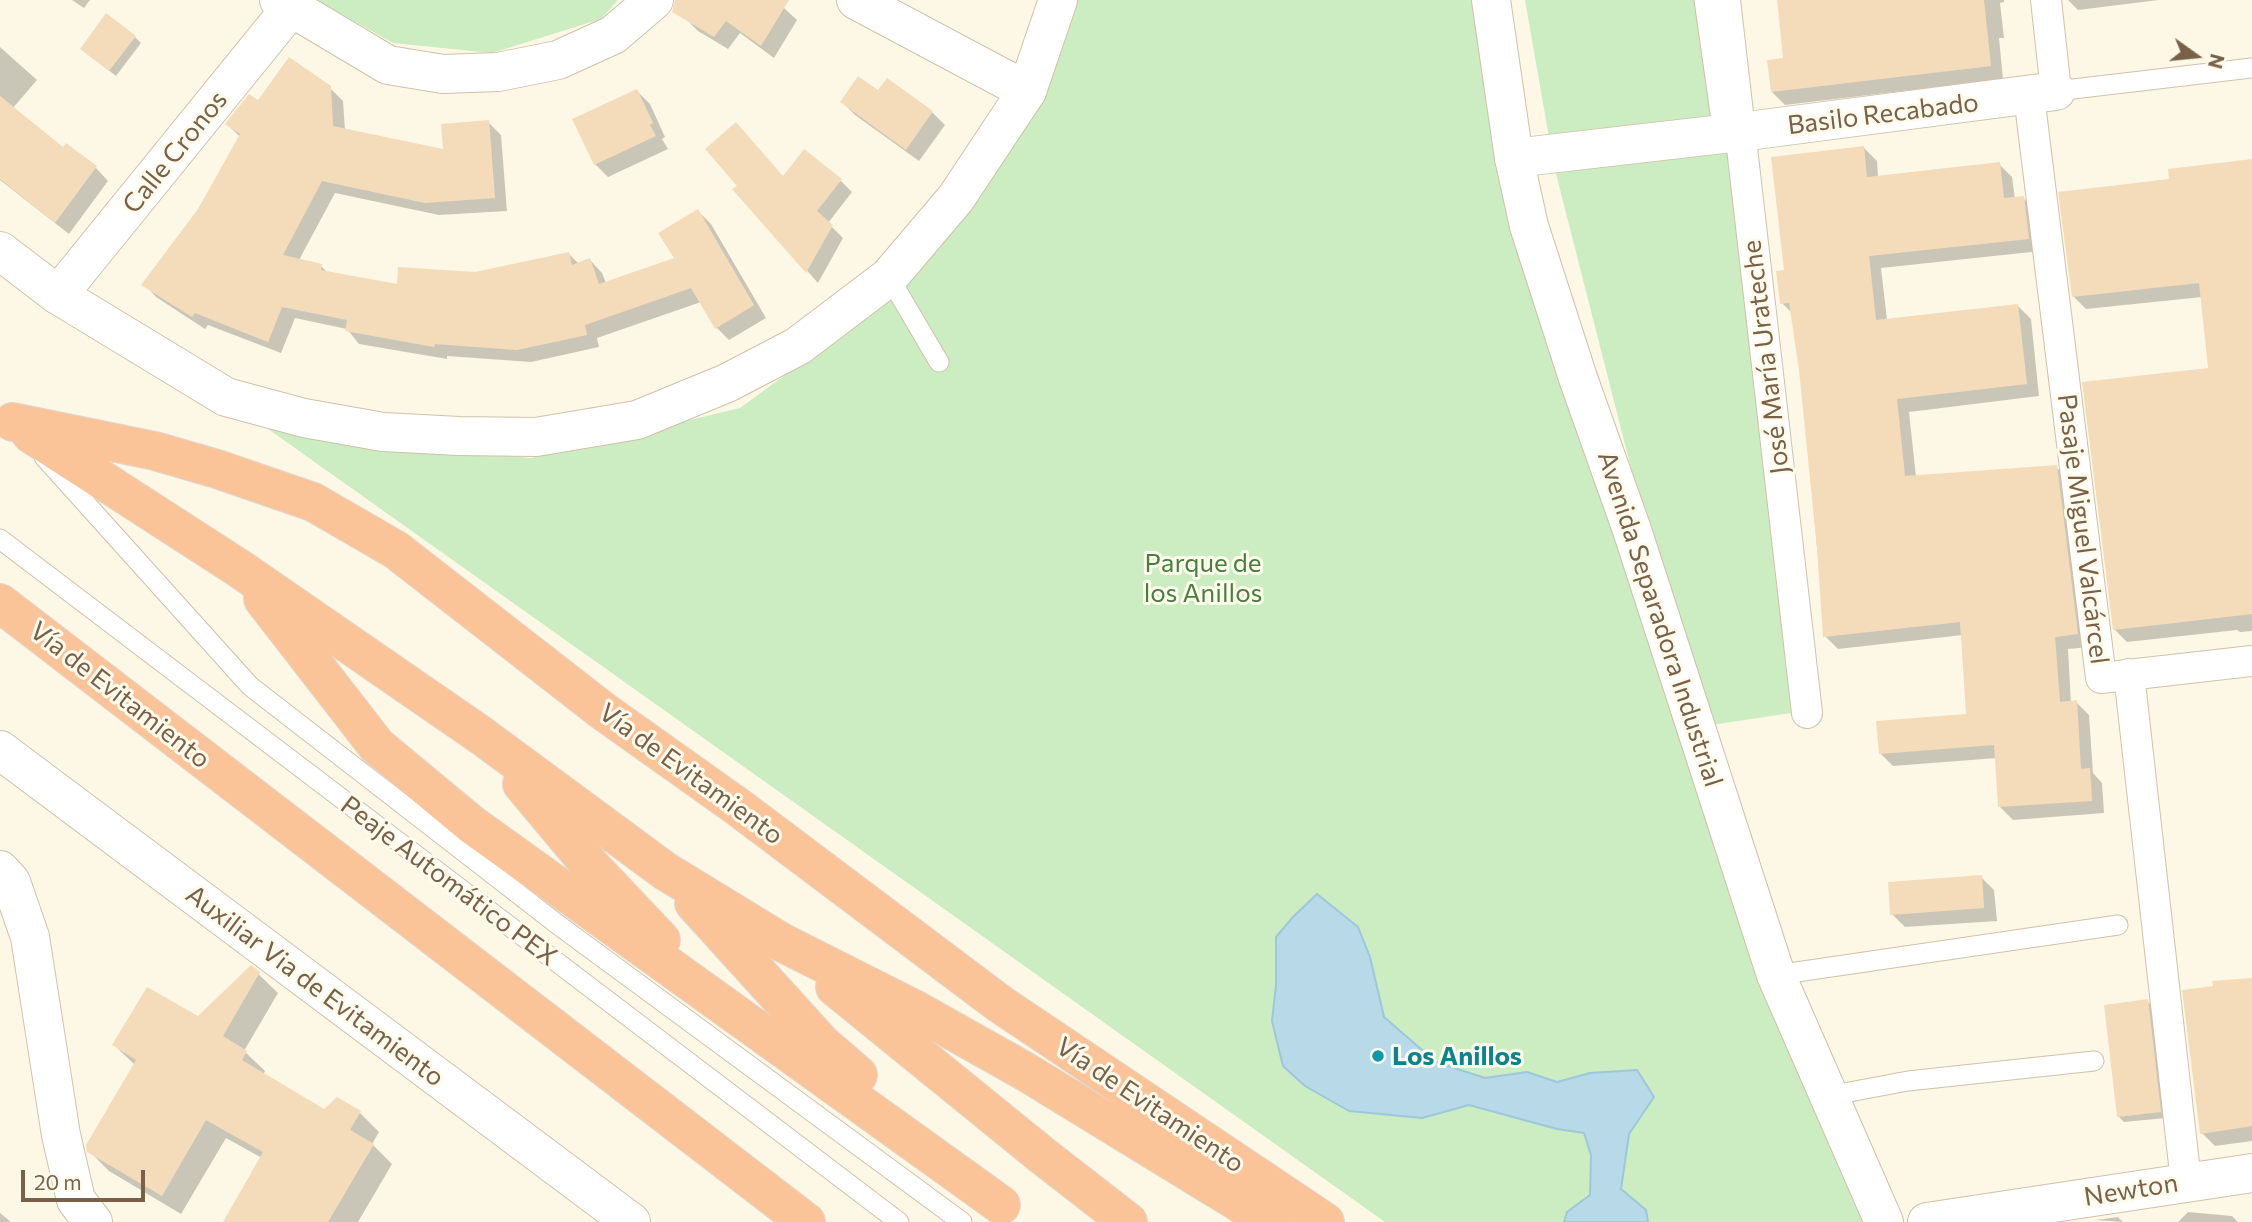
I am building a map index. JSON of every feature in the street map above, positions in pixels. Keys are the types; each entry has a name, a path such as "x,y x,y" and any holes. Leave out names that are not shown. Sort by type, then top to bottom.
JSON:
{"highway":[{"name":"Vía de Evitamiento","path":"7,418 240,569 482,736 665,871 780,943 914,1009 1026,1072 1271,1222"},
{"name":"Vía de Evitamiento","path":"7,418 155,451 217,469 313,502 396,550 603,710 748,814 1000,1004 1325,1222"},
{"name":"Vía de Evitamiento","path":"240,569 377,746 471,824 1011,1213"},
{"name":"Vía de Evitamiento","path":"0,603 806,1222"},
{"name":"Vía de Evitamiento","path":"482,736 614,891 749,1024"},
{"name":"Vía de Evitamiento","path":"665,871 822,1044 915,1123 1011,1213"},
{"name":"Vía de Evitamiento","path":"780,943 1128,1222"}],"street":[{"path":"285,4 388,65 443,74 498,72 558,60 613,35 654,0"},
{"path":"856,0 981,64 1027,91"},
{"path":"0,251 58,295 226,397 304,418 383,432 536,437 638,420 727,383 798,346 889,277 956,198 1027,91 1058,0"},
{"name":"Avenida Separadora Industrial","path":"1491,0 1514,158 1529,226 1578,378 1632,530 1776,975 1884,1222"},
{"name":"José María Urateche","path":"1725,0 1731,133 1807,713"},
{"path":"2043,94 2046,0"},
{"name":"Calle Cronos","path":"58,295 285,4"},
{"name":"Basilo Recabado","path":"1514,158 2043,94"},
{"name":"Pasaje Miguel Valcárcel","path":"2043,94 2101,678 2129,674 2186,1182"},
{"path":"2129,674 2252,661"},
{"name":"Auxiliar Via de Evitamiento","path":"0,750 631,1222"},
{"path":"0,870 10,883 30,937 61,1135 75,1200 93,1222"},
{"name":"Newton","path":"1927,1222 2186,1182 2249,1178"}],"lane":[{"path":"1704,0 1731,133"},
{"name":"Basilo Recabado","path":"2043,94 2252,68"},
{"path":"889,277 939,362"},
{"path":"7,418 250,686 557,924 962,1222"},
{"name":"Peaje Automático PEX","path":"0,539 899,1222"},
{"path":"1776,975 2118,925"},
{"path":"1828,1096 1908,1082 2094,1061"}],"green space":[{"path":"316,0 618,0 601,19 492,53 393,43"},
{"name":"Parque de los Anillos","path":"1070,0 1498,0 1526,165 1864,1222 1385,1222 240,409 373,439 531,458 740,408 896,294"},
{"path":"1525,0 1718,0 1734,127 1551,149"},
{"path":"1735,140 1798,712 1711,725 1644,519 1552,158"}],"water":[{"path":"1317,894 1358,927 1370,957 1384,1017 1436,1062 1485,1078 1527,1072 1557,1082 1590,1073 1637,1070 1654,1097 1629,1134 1621,1189 1646,1210 1648,1222 1564,1222 1567,1212 1590,1195 1591,1155 1584,1133 1557,1129 1469,1105 1422,1118 1349,1111 1305,1086 1283,1066 1272,1021 1276,985 1276,937"}],"building":[{"path":"675,0 789,0 761,46 726,21 714,37 672,12"},
{"path":"1777,0 1984,0 1991,66 1771,92 1767,60 1783,58"},
{"path":"106,13 136,36 109,71 80,49"},
{"path":"289,57 331,86 333,126 443,149 441,124 489,120 495,198 425,203 322,181 283,255 322,264 321,270 397,284 398,267 475,272 569,252 572,265 590,258 599,284 674,258 658,233 698,209 754,305 715,329 691,288 585,325 587,335 517,350 435,344 434,347 345,331 347,320 282,307 268,342 195,313 192,317 141,285 198,209 240,134 225,124 249,94 258,100"},
{"path":"858,76 878,90 887,78 933,111 906,150 840,102"},
{"path":"637,89 656,136 594,165 572,119"},
{"path":"0,96 63,147 66,143 97,166 55,223 0,179"},
{"path":"736,122 783,176 804,149 842,179 817,211 833,225 806,273 732,189 737,186 705,149"},
{"path":"1864,146 1867,177 2000,162 2004,198 2024,196 2029,239 1869,256 1876,320 2018,304 2027,384 1897,399 1905,476 2057,465 2078,634 2055,637 2060,702 2077,700 2081,769 2090,768 2092,801 1998,807 1994,745 1879,754 1876,721 1966,714 1960,622 1823,637 1799,370 1789,303 1780,304 1776,271 1784,270 1771,157"},
{"path":"2252,159 2252,614 2113,630 2082,382 2208,368 2199,283 2072,297 2058,192 2169,179 2168,169"},
{"path":"1982,875 1984,908 1890,915 1888,882"},
{"path":"251,965 260,972 223,1036 247,1051 242,1060 324,1109 337,1097 361,1111 350,1130 374,1144 328,1222 223,1222 263,1152 206,1120 162,1196 87,1152 86,1145 136,1060 112,1045 147,987 198,1016"},
{"path":"2252,978 2252,1126 2200,1134 2182,990 2213,986 2212,981"},
{"path":"2148,999 2161,1112 2117,1117 2104,1005"}],"place":[{"name":"Los Anillos","path":"1378,1056"}]}
